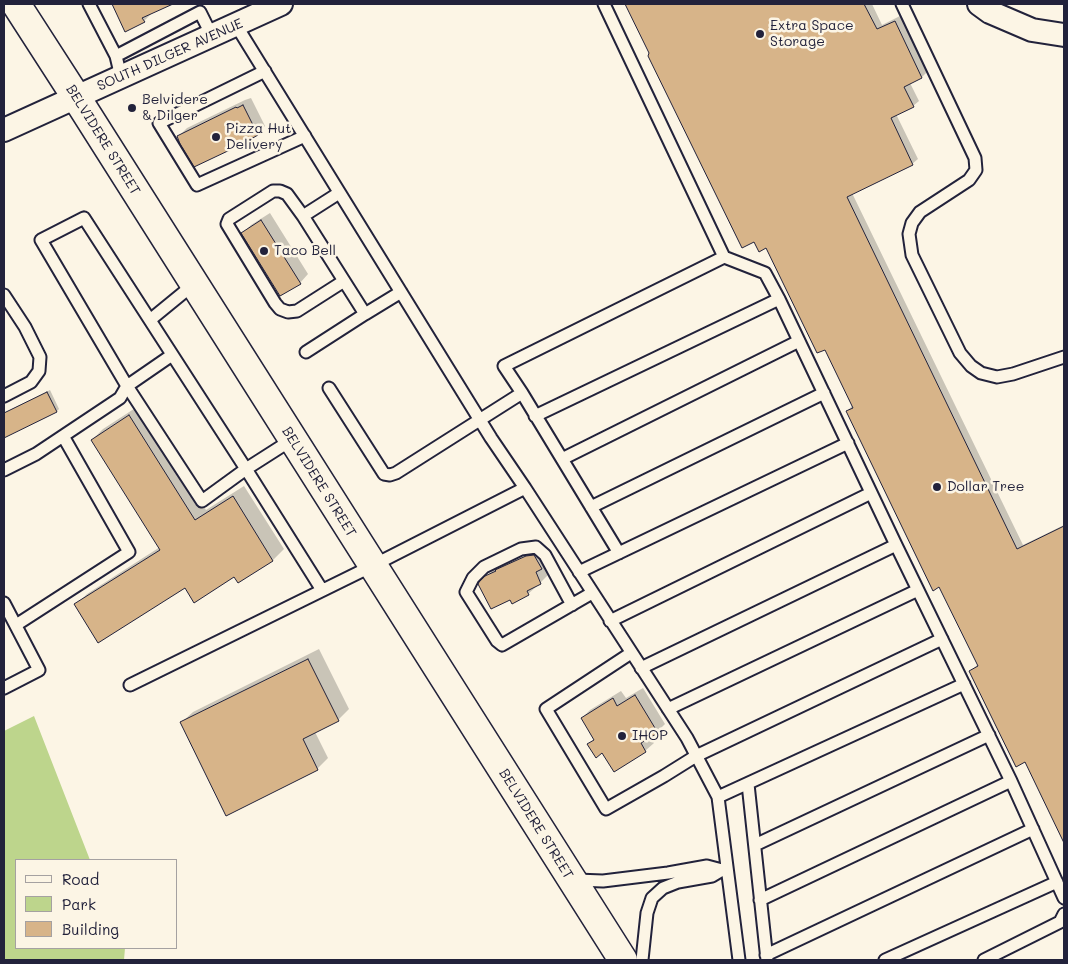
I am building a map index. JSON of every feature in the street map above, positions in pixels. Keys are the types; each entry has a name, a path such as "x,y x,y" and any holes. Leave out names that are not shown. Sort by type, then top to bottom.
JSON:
{"main road":[{"name":"BELVIDERE STREET","path":"16,4 623,960"}],"street":[{"name":"SOUTH DILGER AVENUE","path":"4,130 76,97 119,67 212,36 281,4"},
{"path":"979,4 990,12 1032,30 1064,35"}],"lane":[{"path":"89,4 119,67 198,8 212,36"},
{"path":"604,4 724,257 765,273 779,299 896,546 1011,781 1064,898"},
{"path":"902,4 975,158 976,170 969,180 920,212 912,223 909,234 912,254 960,353 971,366 981,373 996,377 1013,374 1064,357"},
{"path":"236,25 480,419 687,738 718,797 724,870 739,960"},
{"path":"264,71 159,123 197,185 305,136"},
{"path":"344,281 297,311 288,312 280,309 227,224 229,218 273,191 287,194 303,216 365,314"},
{"path":"303,216 340,192"},
{"path":"292,440 246,469 202,501 128,386 40,240 84,218 246,469 322,590"},
{"path":"619,553 504,366 724,257"},
{"path":"150,320 194,284"},
{"path":"306,352 401,292"},
{"path":"4,295 25,327 40,357 40,371 31,382 4,396"},
{"path":"535,416 779,299"},
{"path":"562,459 799,341"},
{"path":"4,470 36,454 120,398 128,386 172,355"},
{"path":"329,388 384,474 390,475 522,393"},
{"path":"590,507 824,394"},
{"path":"16,625 128,552 64,436"},
{"path":"579,572 848,443"},
{"path":"130,685 372,566 525,488"},
{"path":"610,621 871,493"},
{"path":"641,668 896,546"},
{"path":"572,605 545,555 536,547 521,549 484,568 473,578 466,592 497,641 502,645 572,605 592,593"},
{"path":"668,709 918,590"},
{"path":"4,602 39,670 4,688"},
{"path":"631,653 546,709 606,810 696,756 942,639"},
{"path":"718,797 964,684"},
{"path":"755,845 989,735"},
{"path":"760,900 1011,781"},
{"path":"748,784 767,958 1033,829"},
{"path":"572,880 603,881 707,866 724,870"},
{"path":"642,960 647,913 652,898 663,888 678,882 712,876 724,870"},
{"path":"885,960 1057,882"},
{"path":"984,960 1060,922 1064,914"}],"green space":[{"path":"34,716 90,859 15,859 15,949 125,949 124,960 4,960 4,731"}],"building":[{"path":"112,4 173,4 142,18 145,22 125,32"},
{"path":"625,4 864,4 877,29 895,21 922,78 904,87 914,107 891,118 913,165 847,197 1017,549 1064,526 1064,843 1025,762 1016,767 969,671 978,666 939,587 933,591 846,411 853,408 825,350 817,353 766,248 759,252 754,242 742,248 648,56 649,53"},
{"name":"Pizza Hut Delivery","path":"243,105 258,135 194,167 177,136"},
{"name":"Taco Bell","path":"261,220 301,284 280,296 241,233"},
{"path":"47,392 57,412 4,438 4,413"},
{"path":"129,415 195,520 233,496 273,561 238,583 234,577 194,603 185,588 98,643 74,604 160,550 91,440"},
{"path":"534,555 542,569 536,572 541,584 527,591 529,595 512,604 510,600 491,609 478,584 479,582 495,570 526,556"},
{"path":"308,659 339,721 303,739 318,770 226,816 180,722"},
{"name":"IHOP","path":"635,695 658,733 641,743 646,752 614,772 602,753 596,758 587,744 594,740 581,718 613,698 617,706"}],"place":[{"name":"Extra Space Storage","path":"760,34"},
{"name":"Belvidere & Dilger","path":"132,108"},
{"name":"Pizza Hut Delivery","path":"216,137"},
{"name":"Taco Bell","path":"264,251"},
{"name":"Dollar Tree","path":"937,487"},
{"name":"IHOP","path":"622,736"}]}
